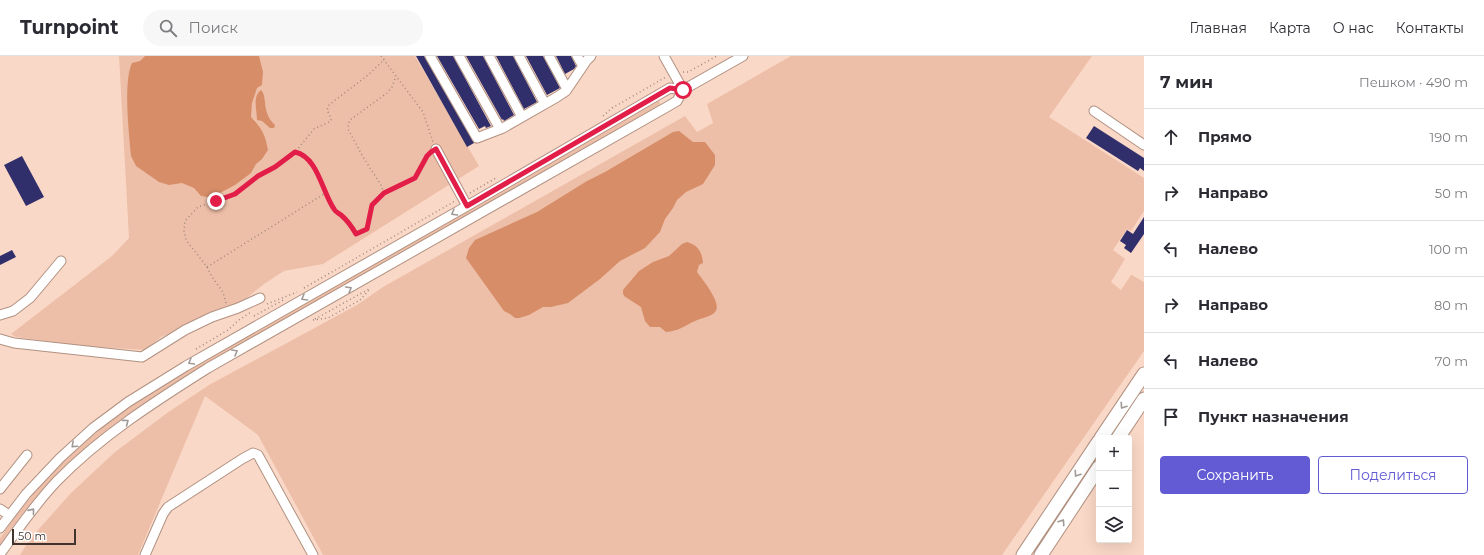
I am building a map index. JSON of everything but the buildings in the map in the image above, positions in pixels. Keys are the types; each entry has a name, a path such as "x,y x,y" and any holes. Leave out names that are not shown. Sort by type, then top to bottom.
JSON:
{"highway":[{"path":"1103,435 1144,374"},
{"path":"1120,435 1144,399"},
{"path":"1023,555 1096,446"},
{"path":"1041,555 1096,471"}],"street":[{"path":"430,56 477,138 500,129 557,97 567,88 591,56"},
{"path":"459,56 500,129"},
{"path":"489,56 522,117"},
{"path":"519,56 545,104"},
{"path":"549,56 567,88"},
{"path":"577,56 583,66"},
{"path":"664,56 683,90"},
{"path":"0,554 55,483 78,460 159,398 208,368 671,105 677,101 683,90 743,56"},
{"path":"0,528 9,515 60,458 93,428 128,402 186,366 467,206 670,88 683,90"},
{"path":"1094,111 1144,145"},
{"path":"436,149 467,206"},
{"path":"0,315 13,311 30,298 61,260"},
{"path":"0,339 14,343 142,357 185,330 212,317 238,308 260,298"},
{"path":"145,555 163,514 168,507 242,459 253,454 258,455 312,555"},
{"path":"0,489 28,456"},
{"path":"0,509 9,515"}],"path":[{"path":"295,152 302,154 311,164 319,177 325,194 334,210 342,216 356,234 367,229 372,205 384,193 415,178 427,156 436,149 423,112 381,56"},
{"path":"226,312 226,301 223,292 207,267 186,240 184,231 185,221 198,207 235,194 258,176 275,167 295,152 314,129 331,121 327,110 329,105 368,76 384,60 384,56"},
{"path":"384,193 348,129 348,125 350,120 387,93 396,76"},
{"path":"207,267 325,194"},
{"path":"371,288 360,300 328,318 313,320 371,288"},
{"path":"254,316 296,292"}],"shaded area":[{"path":"119,56 415,56 479,166 323,264 284,271 264,284 238,305 161,337 145,350 83,346 16,337 11,334 112,256 129,238"},
{"path":"145,56 259,56 263,72 262,85 257,88 252,103 251,117 262,132 266,140 268,150 262,159 256,164 251,173 235,185 220,193 208,197 201,196 194,188 182,183 169,185 159,182 136,166 131,156 129,135 127,108 128,82 132,63 140,61"},
{"path":"791,56 1092,56 1049,117 1144,178 1144,211 1131,231 1127,229 1113,250 1125,259 1111,282 1121,290 1131,275 1144,282 1144,351 1002,555 323,555 258,435 205,396 138,555 20,555 30,539 71,493 115,452 167,413 209,385 357,305 383,287 685,116 697,132 713,123 707,104"},
{"path":"261,90 268,115 275,125 274,128 270,128 262,121 257,120 256,100 258,93"},
{"path":"659,101 661,105 201,367 155,396 111,427 70,462 33,501 0,545 0,538 17,514 44,481 77,448 115,417 158,388 213,354"},
{"path":"679,131 693,142 705,142 715,155 715,165 703,184 686,192 677,200 665,219 660,232 645,248 620,261 600,279 568,303 551,307 543,307 529,315 519,318 515,318 504,311 466,258 469,248 475,240 537,212 587,181 673,132"},
{"path":"687,242 697,247 702,256 703,263 699,265 697,272 711,292 717,308 711,315 674,331 666,332 660,327 650,327 645,321 641,307 624,296 623,290 639,271 653,262 669,256 682,244"}],"route":[{"path":"216,201 235,194 258,176 275,167 295,152 302,154 311,164 319,177 325,194 334,210 342,216 356,234 367,229 372,205 384,193 415,178 423,166 427,156 436,149 467,206 670,88 683,90"}]}
